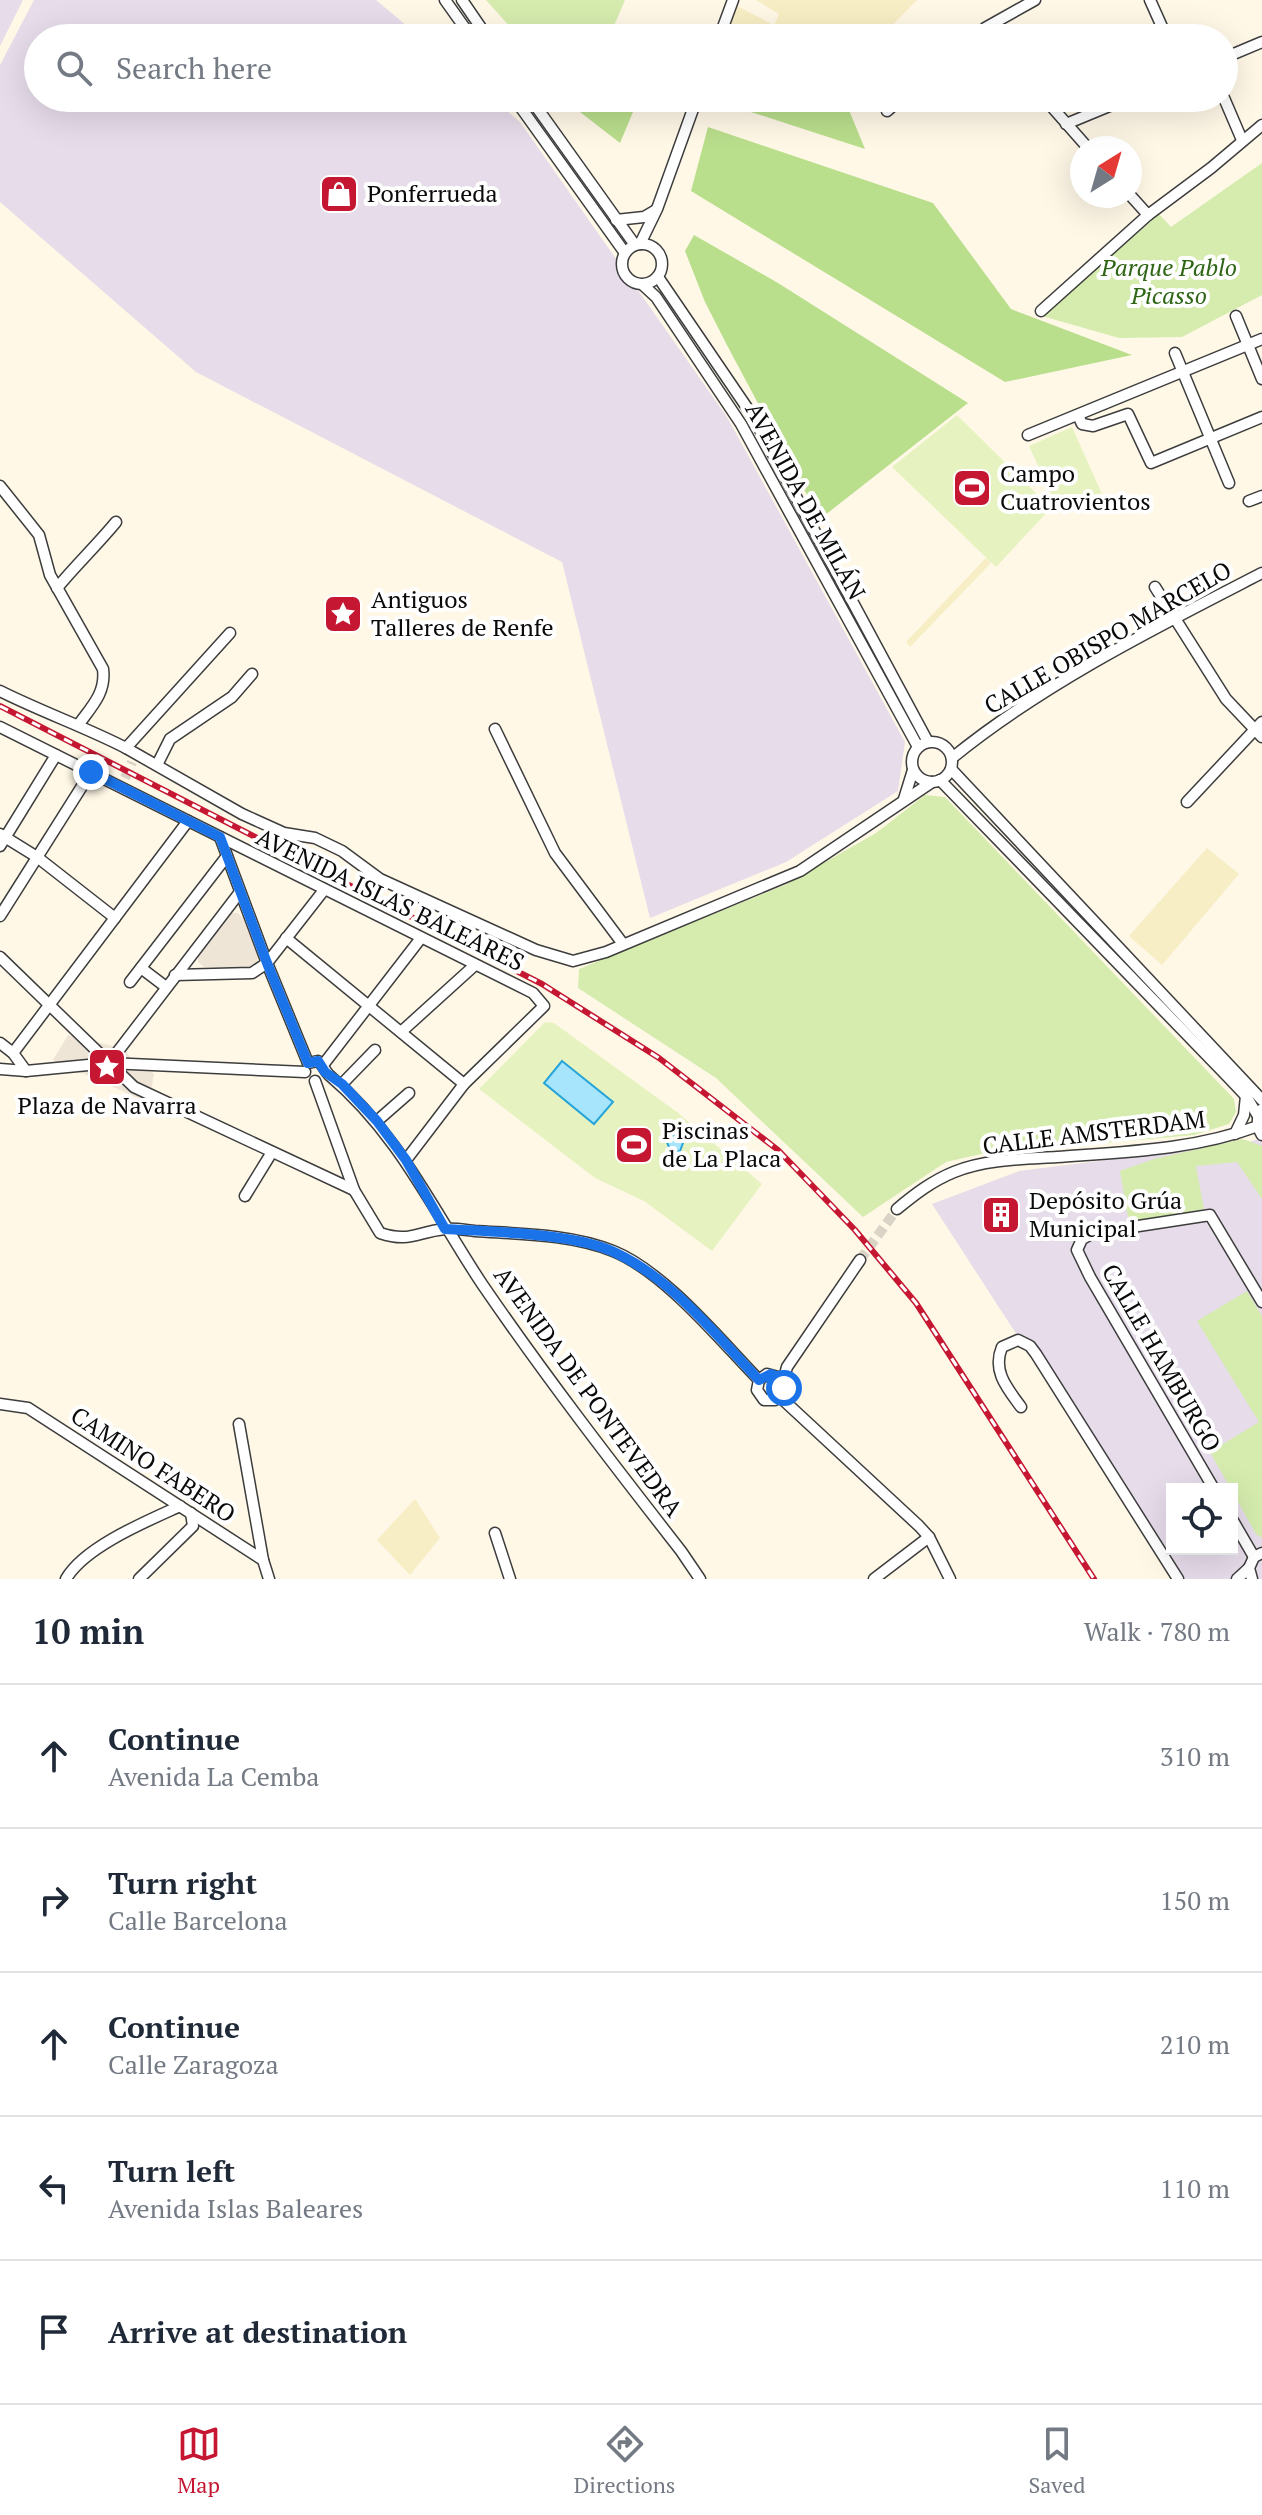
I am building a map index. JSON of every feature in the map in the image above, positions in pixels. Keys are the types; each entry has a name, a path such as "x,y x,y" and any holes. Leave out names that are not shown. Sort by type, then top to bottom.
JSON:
{"street":[{"path":"445,0 462,24"},
{"path":"462,0 478,24"},
{"path":"724,24 733,0"},
{"path":"992,24 1035,0"},
{"path":"1150,0 1161,24"},
{"path":"1238,52 1262,42"},
{"path":"524,112 625,253"},
{"path":"540,112 616,220 638,244 653,247"},
{"path":"652,221 653,247 661,257 662,265 658,277 643,285 629,281 623,273 622,259 638,244 652,221 692,112"},
{"path":"1056,112 1077,136"},
{"path":"1066,124 1095,112"},
{"path":"1230,112 1242,140"},
{"path":"1041,311 1148,215 1262,125"},
{"path":"1142,208 1148,215"},
{"path":"616,220 644,217 657,209"},
{"name":"AVENIDA DE MILÁN","path":"658,277 752,415 923,744"},
{"name":"AVENIDA DE MILÁN","path":"643,285 656,297 741,424 923,744"},
{"path":"1236,316 1262,379"},
{"path":"1028,435 1262,339"},
{"path":"1175,353 1229,483"},
{"path":"1078,415 1082,424 1093,426 1128,414 1151,463 1262,417"},
{"path":"0,486 39,535 50,575 103,669 105,681 102,693 79,724"},
{"path":"1249,501 1262,496"},
{"path":"57,588 116,522"},
{"name":"CALLE OBISPO MARCELO","path":"951,764 975,739 1048,691 1262,573"},
{"path":"1155,587 1226,699 1260,729 1187,802"},
{"path":"131,754 230,633"},
{"path":"157,765 170,739 232,697 252,674"},
{"path":"0,691 79,724 242,814 284,833 315,838 342,851 380,879 536,950 573,961 623,944 800,871 904,799 936,781 951,764"},
{"name":"AVENIDA ISLAS BALEARES","path":"0,727 91,772 124,783 188,821 533,993 544,1006 464,1084"},
{"path":"495,729 555,853 623,944"},
{"name":"CALLE OBISPO MARCELO","path":"945,746 975,739"},
{"path":"904,799 913,770 912,760 923,744 936,742 945,746 951,764 1262,1100"},
{"path":"56,755 2,839 37,857 115,918"},
{"path":"913,770 920,778 936,781 1246,1096 1260,1121"},
{"path":"0,916 91,772"},
{"path":"13,1053 188,821"},
{"path":"220,837 309,1079 321,1079 324,1068 421,938"},
{"path":"130,982 227,856"},
{"path":"175,975 252,973 267,963 324,890"},
{"path":"109,1063 240,892"},
{"path":"286,938 464,1084 406,1160"},
{"path":"0,957 134,1087 354,1190"},
{"path":"401,1032 475,965"},
{"path":"141,968 166,987"},
{"path":"0,1043 13,1053 26,1071"},
{"path":"342,1084 375,1050"},
{"path":"1,1071 109,1063 306,1068 318,1061 324,1068"},
{"name":"AVENIDA DE PONTEVEDRA","path":"324,1068 377,1121 406,1160 445,1229 522,1342 700,1579"},
{"path":"315,1081 354,1190 380,1233 398,1239 445,1229 571,1240 614,1251 650,1273 759,1380"},
{"path":"377,1121 409,1093"},
{"path":"1235,1134 1244,1115 1246,1096"},
{"name":"CALLE AMSTERDAM","path":"897,1209 925,1186 956,1171 1000,1161 1184,1146 1235,1134 1260,1121"},
{"path":"245,1196 272,1152"},
{"name":"CALLE HAMBURGO","path":"1210,1483 1077,1250 1082,1239 1093,1233 1210,1215 1262,1302"},
{"path":"759,1380 759,1396 769,1401 780,1397 787,1367 860,1260"},
{"path":"1021,1407 1001,1378 998,1368 1002,1347 1018,1340 1030,1346 1036,1354 1178,1579"},
{"path":"759,1380 787,1367"},
{"path":"771,1374 783,1382"},
{"path":"780,1397 929,1537 950,1579"},
{"name":"CAMINO FABERO","path":"0,1404 28,1408 263,1560"},
{"path":"239,1424 269,1579"},
{"path":"66,1579 74,1566 116,1538 180,1506"},
{"path":"139,1579 193,1526 191,1513"},
{"path":"1237,1579 1254,1564 1238,1531"},
{"path":"495,1533 510,1579"},
{"path":"874,1579 929,1537"}],"shaded area":[{"path":"0,0 23,0 0,46"},
{"path":"34,0 376,0 404,24 24,24 24,112 508,112 520,122 727,417 905,742 898,791 786,862 650,918 562,562 196,372 0,202 0,65"},
{"path":"756,0 917,0 894,24 774,24 779,14"},
{"path":"737,6 772,24 731,24"},
{"path":"986,558 991,563 910,647 906,642"},
{"path":"1207,848 1239,874 1162,965 1129,936"},
{"path":"232,913 238,913 243,918 258,957 257,964 252,968 204,967 198,962 198,956"},
{"name":"Plaza de Navarra","path":"68,1035 125,1049 130,1058 154,1074 149,1103 53,1060"},
{"path":"1262,1138 1262,1579 1175,1579 932,1204 1019,1171"},
{"path":"415,1499 440,1538 410,1575 377,1540"}],"green space":[{"path":"486,0 625,0 615,24 507,24"},
{"path":"580,112 633,112 620,143"},
{"path":"751,112 850,112 865,149"},
{"path":"708,127 933,203 1011,309 1132,355 1005,382 691,191"},
{"name":"Parque Pablo Picasso","path":"1262,163 1262,295 1182,337 1119,338 1042,316 1159,214 1171,227"},
{"path":"694,235 778,283 968,403 820,519 705,302 685,251"},
{"name":"Campo Cuatrovientos","path":"957,415 1051,508 996,567 892,467"},
{"name":"Campo Cuatrovientos","path":"1072,427 1102,494 1060,513 1029,446"},
{"path":"925,795 945,797 1234,1099 1236,1112 1229,1124 1194,1135 981,1154 946,1162 863,1217 716,1078 578,988 579,969 785,885 876,833"},
{"name":"Piscinas de La Placa","path":"545,1022 554,1023 677,1112 762,1184 712,1251 644,1201 595,1178 479,1089"},
{"path":"1243,1139 1262,1146 1262,1199 1237,1162 1196,1166 1204,1209 1129,1223 1120,1171 1154,1159"},
{"path":"1247,1291 1262,1316 1262,1538 1256,1534 1238,1502 1238,1483 1227,1483 1210,1452 1259,1422 1197,1321"}],"water":[{"path":"562,1061 613,1102 594,1124 544,1083"},
{"path":"663,1133 681,1137 683,1143 680,1151 669,1147"}],"tunnel":[{"path":"125,778 132,762"},
{"path":"860,1260 897,1209"}],"railway":[{"path":"0,706 542,984 659,1058 778,1150 855,1230 916,1303 1094,1579"}],"place":[{"name":"Ponferrueda","path":"339,194"},
{"name":"Campo Cuatrovientos","path":"972,488"},
{"name":"Antiguos Talleres de Renfe","path":"343,614"},
{"name":"Plaza de Navarra","path":"107,1067"},
{"name":"Piscinas de La Placa","path":"634,1145"},
{"name":"Depósito Grúa Municipal","path":"1001,1215"}],"route":[{"path":"91,772 220,837 308,1063 318,1061 323,1065 325,1072 342,1084 377,1121 406,1160 445,1229 571,1240 614,1251 650,1273 759,1380 771,1374 783,1382 784,1388"}]}
